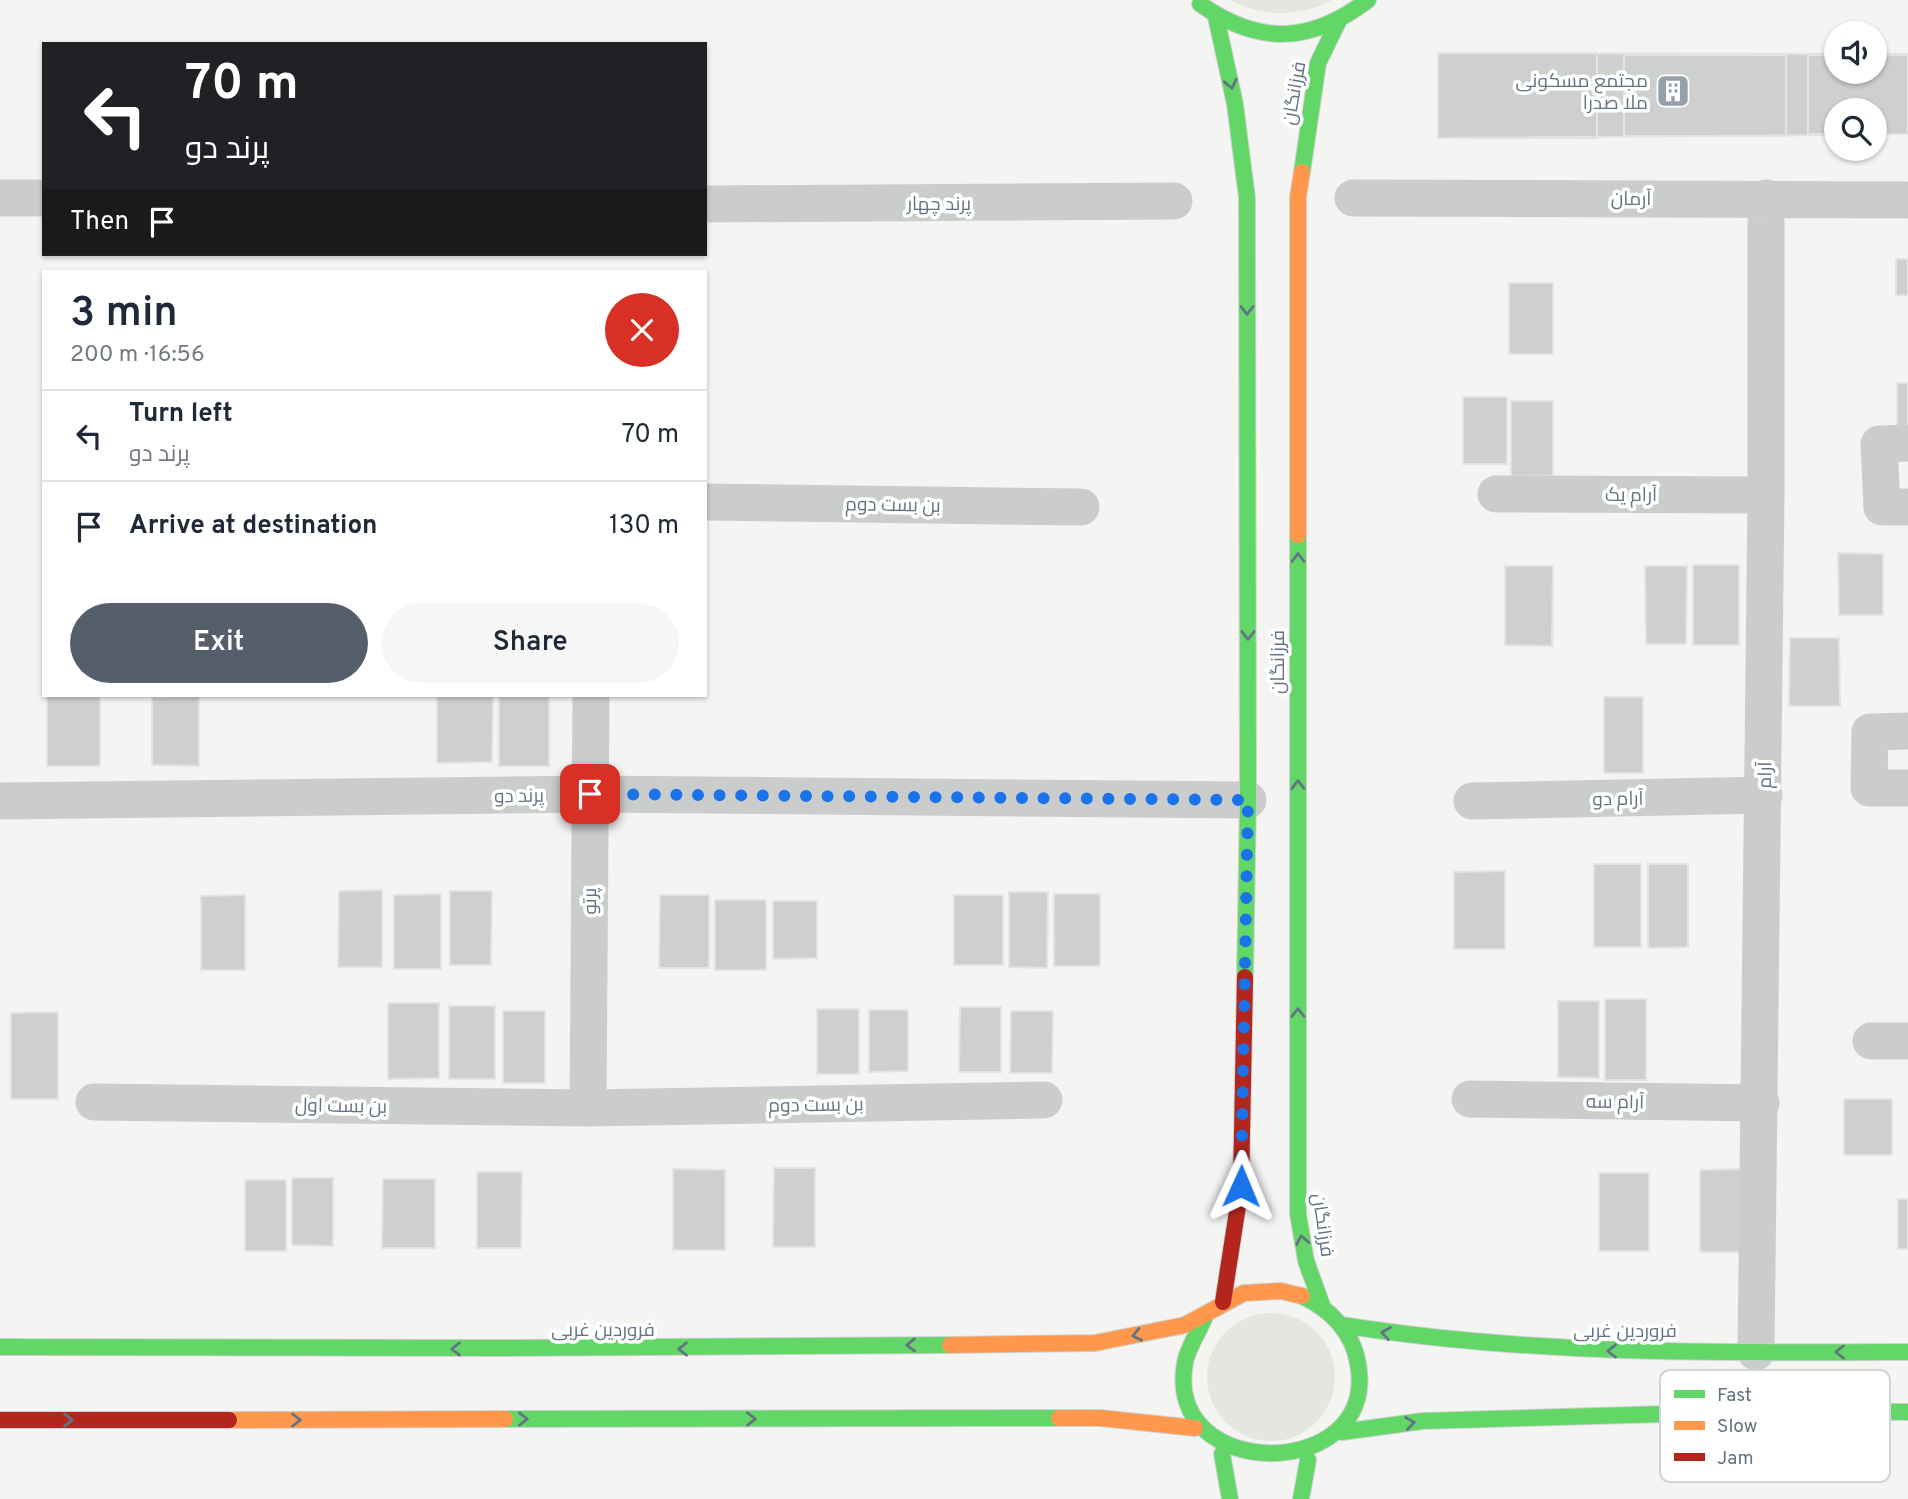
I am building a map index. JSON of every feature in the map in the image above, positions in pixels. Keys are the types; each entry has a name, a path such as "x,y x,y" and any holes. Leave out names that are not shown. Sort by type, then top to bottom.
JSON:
{"main road":[{"path":"1196,0 1216,17 1256,32 1298,34 1338,22 1368,0"},
{"name":"فرزانگان","path":"1216,17 1235,104 1247,198 1248,800 1241,1186 1223,1302"},
{"name":"فرزانگان","path":"1322,1305 1306,1261 1298,1214 1298,197 1318,63 1338,22"},
{"path":"1273,1289 1298,1294 1322,1305 1342,1325 1355,1350 1360,1378 1355,1406 1342,1432 1326,1448 1308,1460 1279,1468 1250,1466 1222,1454 1195,1428 1183,1401 1180,1372 1188,1343 1204,1319 1223,1302 1247,1292 1273,1289"},
{"name":"فروردین غربی","path":"0,1346 639,1350 1102,1342 1204,1319"},
{"name":"فروردین غربی","path":"1342,1325 1392,1334 1553,1350 1908,1352"},
{"path":"1890,1412 1908,1412"},
{"path":"1342,1432 1423,1421 1660,1414"},
{"path":"0,1420 1100,1418 1195,1428"},
{"path":"1222,1454 1230,1499"},
{"path":"1301,1499 1308,1460"}],"street":[{"path":"0,198 42,198"},
{"name":"آرمان","path":"1353,198 1908,200"},
{"name":"آرام","path":"1756,1352 1764,795 1766,198"},
{"name":"پرند چهار","path":"707,204 1174,201"},
{"path":"1908,443 1880,444 1882,507 1908,507"},
{"name":"آرام یک","path":"1496,494 1766,495"},
{"name":"بن بست دوم","path":"707,502 1081,507"},
{"name":"پرتو","path":"588,1108 591,697"},
{"path":"1908,731 1870,732 1870,788 1908,788"},
{"name":"پرند دو","path":"0,801 590,794 1248,800"},
{"name":"آرام دو","path":"1472,801 1764,795"},
{"path":"1871,1041 1908,1041"},
{"name":"آرام سه","path":"1470,1099 1760,1103"},
{"name":"بن بست دوم","path":"588,1108 1044,1100"},
{"name":"بن بست اول","path":"94,1102 588,1108"}],"shaded area":[{"path":"1230,0 1332,0 1307,10 1281,13 1255,10"},
{"path":"1271,1313 1296,1318 1316,1332 1330,1352 1335,1377 1330,1402 1316,1422 1296,1436 1271,1441 1246,1436 1226,1422 1212,1402 1207,1377 1212,1352 1226,1332 1246,1318"}],"building":[{"path":"1438,53 1597,53 1597,138 1438,138"},
{"name":"مجتمع مسکونی ملا صدرا","path":"1438,53 1824,54 1824,84 1887,84 1887,54 1908,54 1908,134 1887,134 1887,98 1824,98 1824,135 1438,138"},
{"path":"1624,55 1786,55 1786,136 1624,136"},
{"path":"1808,55 1824,55 1824,84 1887,84 1887,55 1908,55 1908,134 1887,134 1887,98 1824,98 1824,134 1808,134"},
{"path":"1896,259 1908,259 1908,295 1896,295"},
{"path":"1509,283 1553,283 1553,354 1509,354"},
{"path":"1897,383 1908,383 1908,426 1897,426"},
{"path":"1463,397 1507,397 1507,464 1463,464"},
{"path":"1511,401 1553,401 1553,476 1511,476"},
{"path":"1838,553 1883,554 1883,615 1839,615"},
{"path":"1693,565 1739,565 1739,645 1693,645"},
{"path":"1505,566 1553,566 1552,646 1505,645"},
{"path":"1645,566 1687,566 1686,644 1646,644"},
{"path":"1790,638 1839,638 1840,706 1789,706"},
{"path":"47,697 100,697 100,766 47,766"},
{"path":"152,697 199,697 199,766 152,765"},
{"path":"437,697 493,697 492,762 437,763"},
{"path":"499,697 549,697 549,766 499,766"},
{"path":"1604,697 1643,697 1643,773 1604,773"},
{"path":"1594,864 1641,864 1641,947 1594,947"},
{"path":"1648,864 1688,864 1688,947 1648,948"},
{"path":"1505,871 1505,949 1454,949 1454,872"},
{"path":"382,890 382,967 338,967 339,891"},
{"path":"450,891 492,891 491,965 450,965"},
{"path":"1009,892 1048,892 1047,968 1009,967"},
{"path":"441,894 441,969 394,969 394,895"},
{"path":"1054,894 1100,894 1100,966 1054,966"},
{"path":"245,895 245,970 201,970 201,896"},
{"path":"660,895 709,895 709,968 659,968"},
{"path":"954,895 1003,895 1003,965 954,965"},
{"path":"715,900 766,900 766,970 715,970"},
{"path":"773,901 817,901 817,958 773,959"},
{"path":"1605,999 1646,999 1646,1080 1605,1080"},
{"path":"1558,1001 1599,1001 1599,1078 1558,1077"},
{"path":"388,1003 439,1003 439,1078 388,1079"},
{"path":"449,1006 495,1006 495,1079 449,1079"},
{"path":"960,1007 1001,1007 1001,1072 959,1072"},
{"path":"817,1009 859,1009 859,1074 817,1074"},
{"path":"869,1010 908,1010 908,1071 869,1072"},
{"path":"503,1011 545,1011 545,1083 503,1083"},
{"path":"1011,1011 1053,1011 1052,1073 1010,1073"},
{"path":"58,1012 58,1099 11,1099 11,1013"},
{"path":"1844,1099 1892,1099 1892,1155 1844,1155"},
{"path":"774,1168 815,1168 815,1247 773,1247"},
{"path":"673,1169 725,1170 725,1250 673,1250"},
{"path":"1742,1169 1742,1252 1700,1252 1700,1170"},
{"path":"477,1172 522,1172 521,1248 477,1248"},
{"path":"1599,1173 1649,1173 1649,1251 1599,1251"},
{"path":"292,1178 333,1178 333,1246 292,1245"},
{"path":"383,1179 435,1179 435,1248 382,1248"},
{"path":"245,1180 286,1180 286,1251 245,1251"},
{"path":"1898,1199 1908,1199 1908,1249 1898,1249"}],"traffic: fast":[{"path":"1200,4 1222,18 1244,27 1264,33 1285,34 1326,25 1368,0"},
{"path":"1216,17 1235,104 1247,198 1248,800 1245,977"},
{"path":"1302,172 1318,63 1338,22"},
{"path":"1298,535 1298,1214 1306,1261 1322,1305"},
{"path":"1204,1319 1185,1363 1187,1403 1206,1431 1236,1448 1272,1453 1307,1447 1337,1431 1356,1403 1358,1364 1351,1342 1339,1323 1302,1296"},
{"path":"1342,1325 1413,1335 1554,1347 1695,1352 1908,1352"},
{"path":"0,1347 950,1345"},
{"path":"1890,1412 1908,1412"},
{"path":"1342,1432 1423,1421 1660,1414"},
{"path":"505,1419 1059,1418"},
{"path":"1222,1454 1230,1499"},
{"path":"1301,1499 1308,1460"}],"traffic: slow":[{"path":"1298,535 1298,197 1302,172"},
{"path":"950,1345 1095,1343 1185,1325 1244,1293 1281,1291 1302,1296"},
{"path":"1059,1418 1100,1418 1195,1428"},
{"path":"229,1420 505,1419"}],"traffic: jam":[{"path":"1223,1302 1241,1186 1245,977"},
{"path":"0,1420 229,1420"}],"place":[{"name":"مجتمع مسکونی ملا صدرا","path":"1673,91"}],"route":[{"path":"590,794 1248,800 1241,1186"}]}
